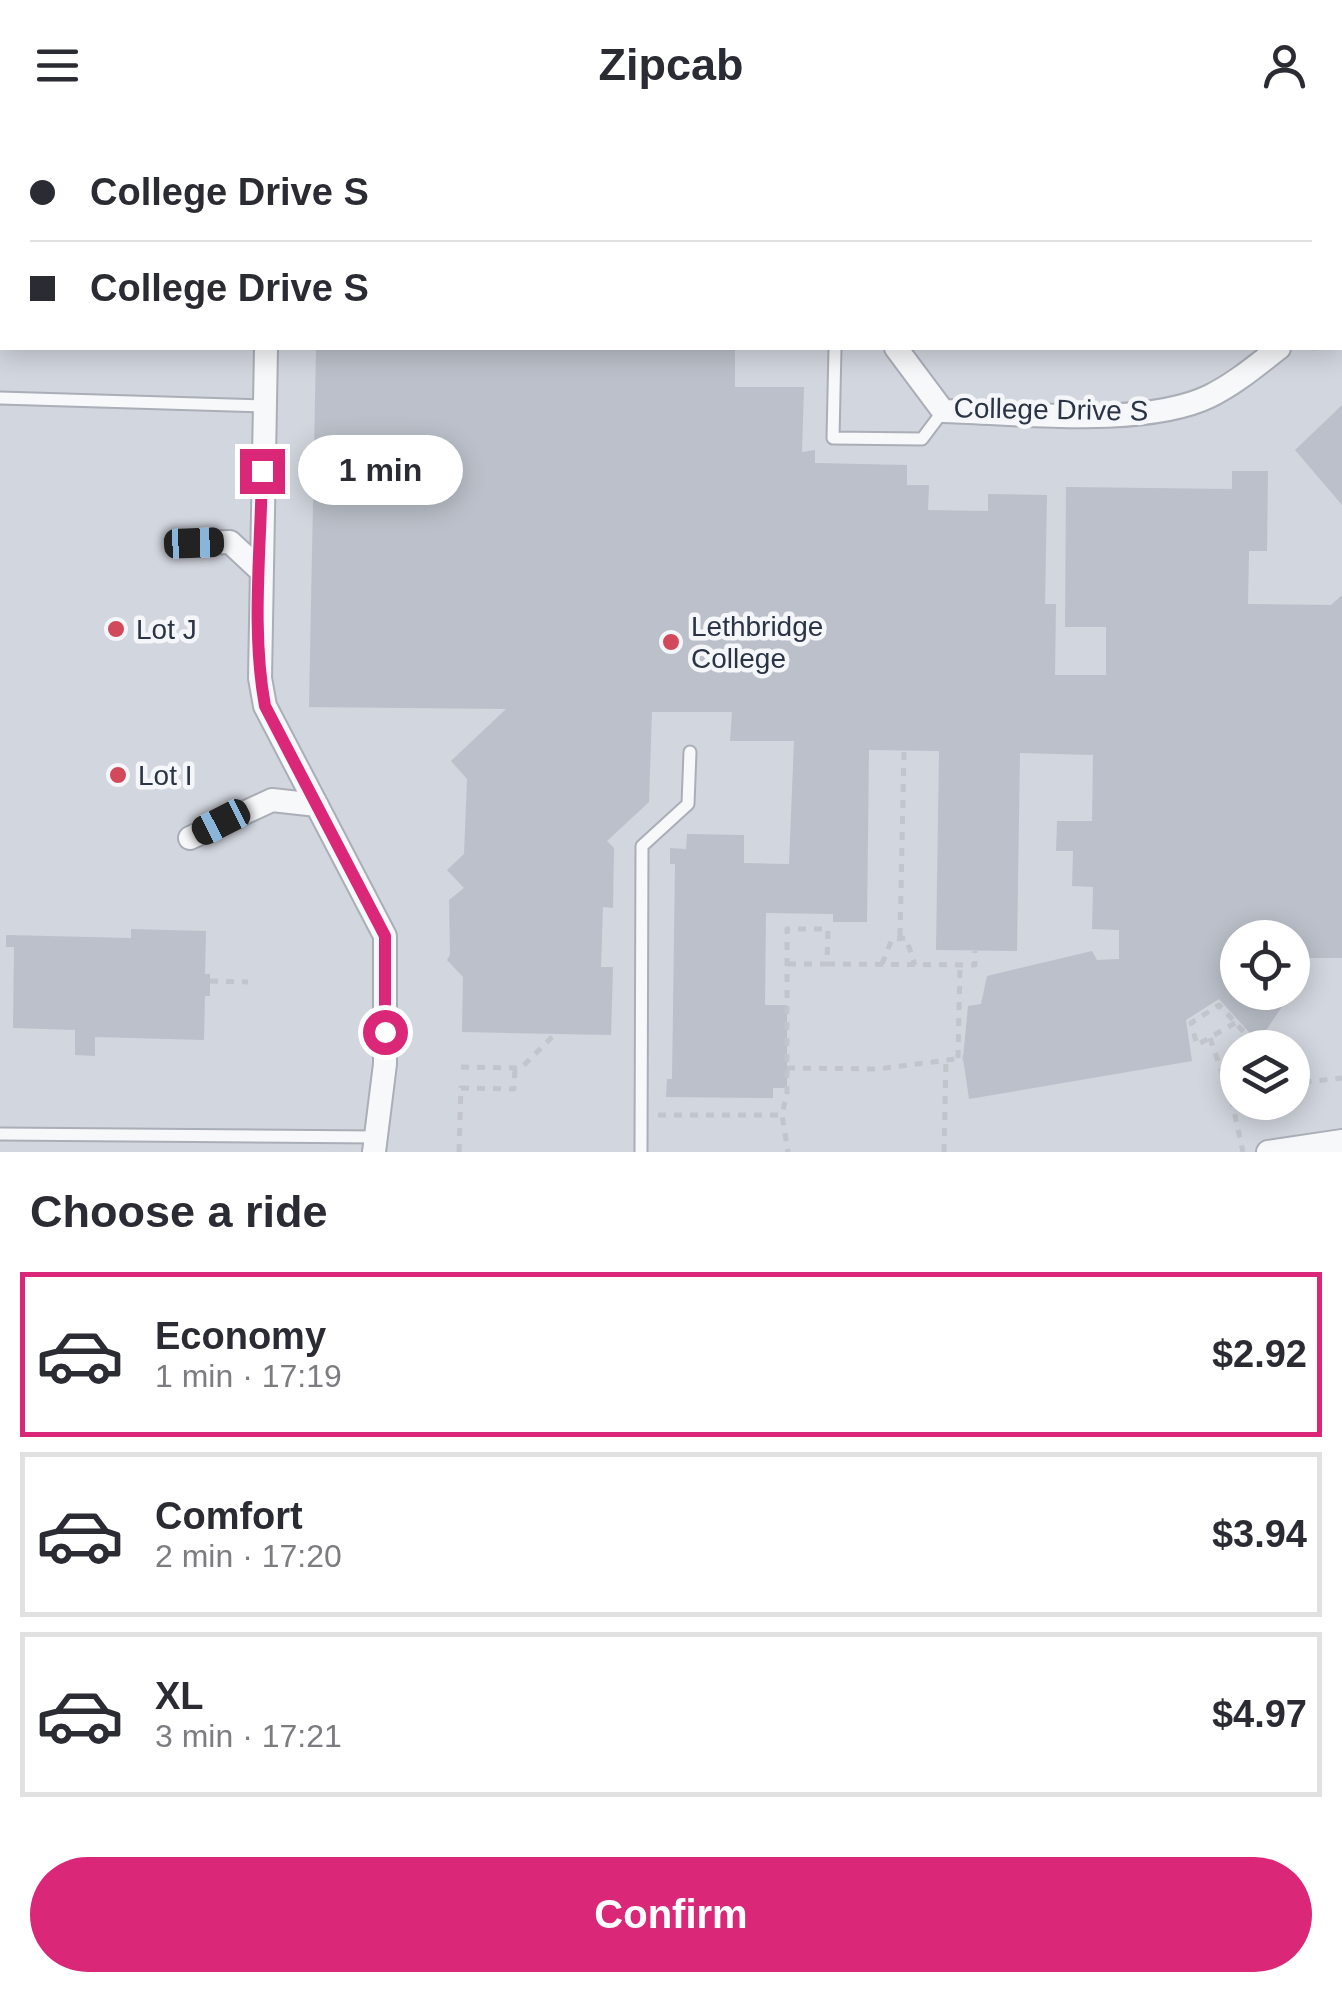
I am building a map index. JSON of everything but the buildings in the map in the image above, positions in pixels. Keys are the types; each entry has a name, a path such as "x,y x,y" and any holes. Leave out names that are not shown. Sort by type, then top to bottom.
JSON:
{"street":[{"path":"266,350 260,678 265,706 385,936 385,1064 375,1144"},
{"name":"College Drive S","path":"897,350 943,411 1113,415 1166,410 1196,402 1223,389 1276,350"},
{"path":"194,543 230,542 262,508"},
{"path":"230,542 260,571"},
{"path":"272,800 292,756"},
{"path":"190,838 272,800 317,805"},
{"path":"1268,1152 1342,1140"}],"lane":[{"path":"836,350 833,438 922,439 943,411"},
{"path":"0,398 264,406"},
{"path":"641,1152 642,846 688,804 690,752"},
{"path":"0,1134 375,1144"}],"path":[{"path":"900,936 904,751"},
{"path":"788,1152 782,1115 788,1092 787,929 828,929 828,964"},
{"path":"882,964 892,939 900,936 911,946 915,964"},
{"path":"788,964 975,965 975,951"},
{"path":"788,1068 878,1069 960,1058 960,965"},
{"path":"210,981 248,982"},
{"path":"1235,1023 1197,1045 1192,1022 1219,1005 1242,1030"},
{"path":"462,1067 521,1068 555,1034"},
{"path":"1210,1038 1232,1102 1243,1152"},
{"path":"944,1152 946,1060"},
{"path":"459,1152 461,1088 514,1088 515,1068"},
{"path":"1310,1082 1342,1078"},
{"path":"640,1116 782,1115"}],"shaded area":[{"name":"Lethbridge College","path":"0,350 1342,350 1342,1152 0,1152"}],"place":[{"name":"Lot J","path":"116,629"},
{"name":"Lethbridge College","path":"671,642"},
{"name":"Lot I","path":"118,775"}],"route":[{"path":"262,471 259,633 265,706 385,936 385,1032"}]}
